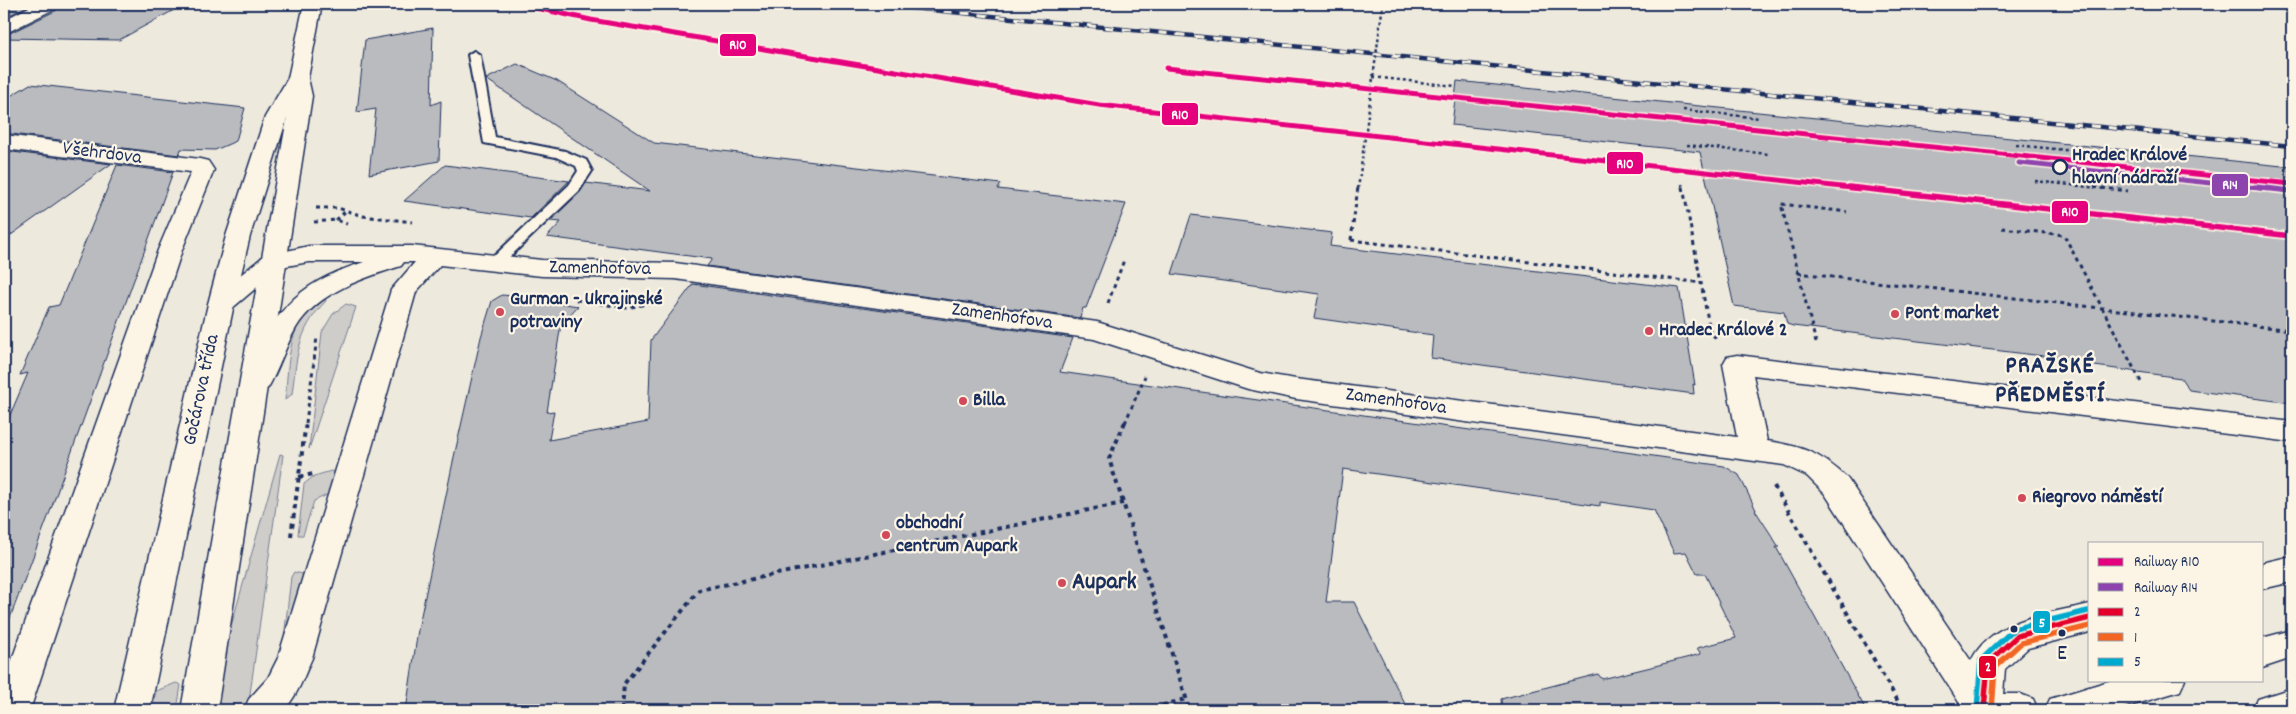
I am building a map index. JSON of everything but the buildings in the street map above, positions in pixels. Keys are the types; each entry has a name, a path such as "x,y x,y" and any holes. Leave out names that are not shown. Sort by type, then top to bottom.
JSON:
{"street":[{"path":"4,28 49,4"},
{"name":"Gočárova třída","path":"132,710 221,304 244,212 276,117 298,78 313,4"},
{"name":"Gočárova třída","path":"199,710 301,96 298,78"},
{"name":"Všehrdova","path":"4,142 200,166 203,170 170,250 12,710"},
{"name":"Zamenhofova","path":"221,304 274,261 298,255 423,255 559,269 698,273 1098,331 1258,382 1789,455 1818,468 1836,486 1984,710"},
{"path":"251,396 286,323 305,300 325,286 358,272 423,255"},
{"path":"262,710 281,689 295,658 404,290 423,255"},
{"path":"1754,450 1736,364 2292,432"},
{"path":"2264,576 2292,569"},
{"path":"1984,710 1988,663 2017,636 2088,618"},
{"path":"2264,652 2292,644"},
{"path":"2063,710 2160,682"},
{"path":"2271,710 2292,704"},
{"path":"1988,710 2020,710"}],"lane":[{"path":"474,55 488,140 560,154 582,163 585,171 574,188 496,263"}],"path":[{"path":"1383,4 1351,240 1702,284"},
{"path":"1373,77 1455,86"},
{"path":"1682,110 1760,118"},
{"path":"1687,145 1768,154"},
{"path":"2016,145 2104,154"},
{"path":"2035,181 2128,191"},
{"path":"1682,184 1710,331 1736,364"},
{"path":"1814,333 1780,204 1847,212"},
{"path":"307,208 347,210 363,216 419,223"},
{"path":"330,225 347,210"},
{"path":"2002,228 2064,235 2135,372"},
{"path":"1798,273 2292,330"},
{"path":"290,545 318,336"},
{"path":"1148,370 1109,459 1190,710"},
{"path":"1754,450 1903,710"},
{"path":"622,710 624,684 699,590 1123,503"},
{"path":"1145,710 1186,699"}],"shaded area":[{"path":"323,298 326,300 325,302 309,323 304,334 297,356 292,394 285,400 289,359 296,329 305,314"},
{"path":"346,304 356,307 309,449 322,332 333,314"},
{"path":"280,454 283,455 249,701 239,710 214,710 224,651"},
{"path":"331,471 336,472 329,494 314,501 303,535 298,535 304,484 314,476"},
{"path":"294,572 306,575 283,647 291,577"},
{"path":"176,683 181,685 177,710 152,710 156,691"}],"railway":[{"path":"872,4 2292,146"}],"rail line":[{"name":"R10","path":"518,4 591,20 1099,105 2292,236"},
{"name":"R10","path":"1166,68 2292,184"},
{"name":"R14","path":"2019,163 2291,191"}],"transit line":[{"name":"5","path":"1977,709 1981,660 2014,629 2088,611"},
{"name":"2","path":"1984,710 1988,663 2017,636 2088,618"},
{"name":"1","path":"1992,710 1995,667 2021,643 2088,626"}],"place":[{"name":"Hradec Králové hlavní nádraží","path":"2060,167"},
{"name":"Gurman - Ukrajinské potraviny","path":"500,312"},
{"name":"Pont market","path":"1895,314"},
{"name":"Hradec Králové 2","path":"1649,331"},
{"name":"Billa","path":"963,401"},
{"name":"Riegrovo náměstí","path":"2022,498"},
{"name":"obchodní centrum Aupark","path":"886,535"},
{"name":"Aupark","path":"1062,583"},
{"name":"E","path":"2062,633"}],"district":[{"name":"PRAŽSKÉ PŘEDMĚSTÍ","path":"2050,382"}]}
